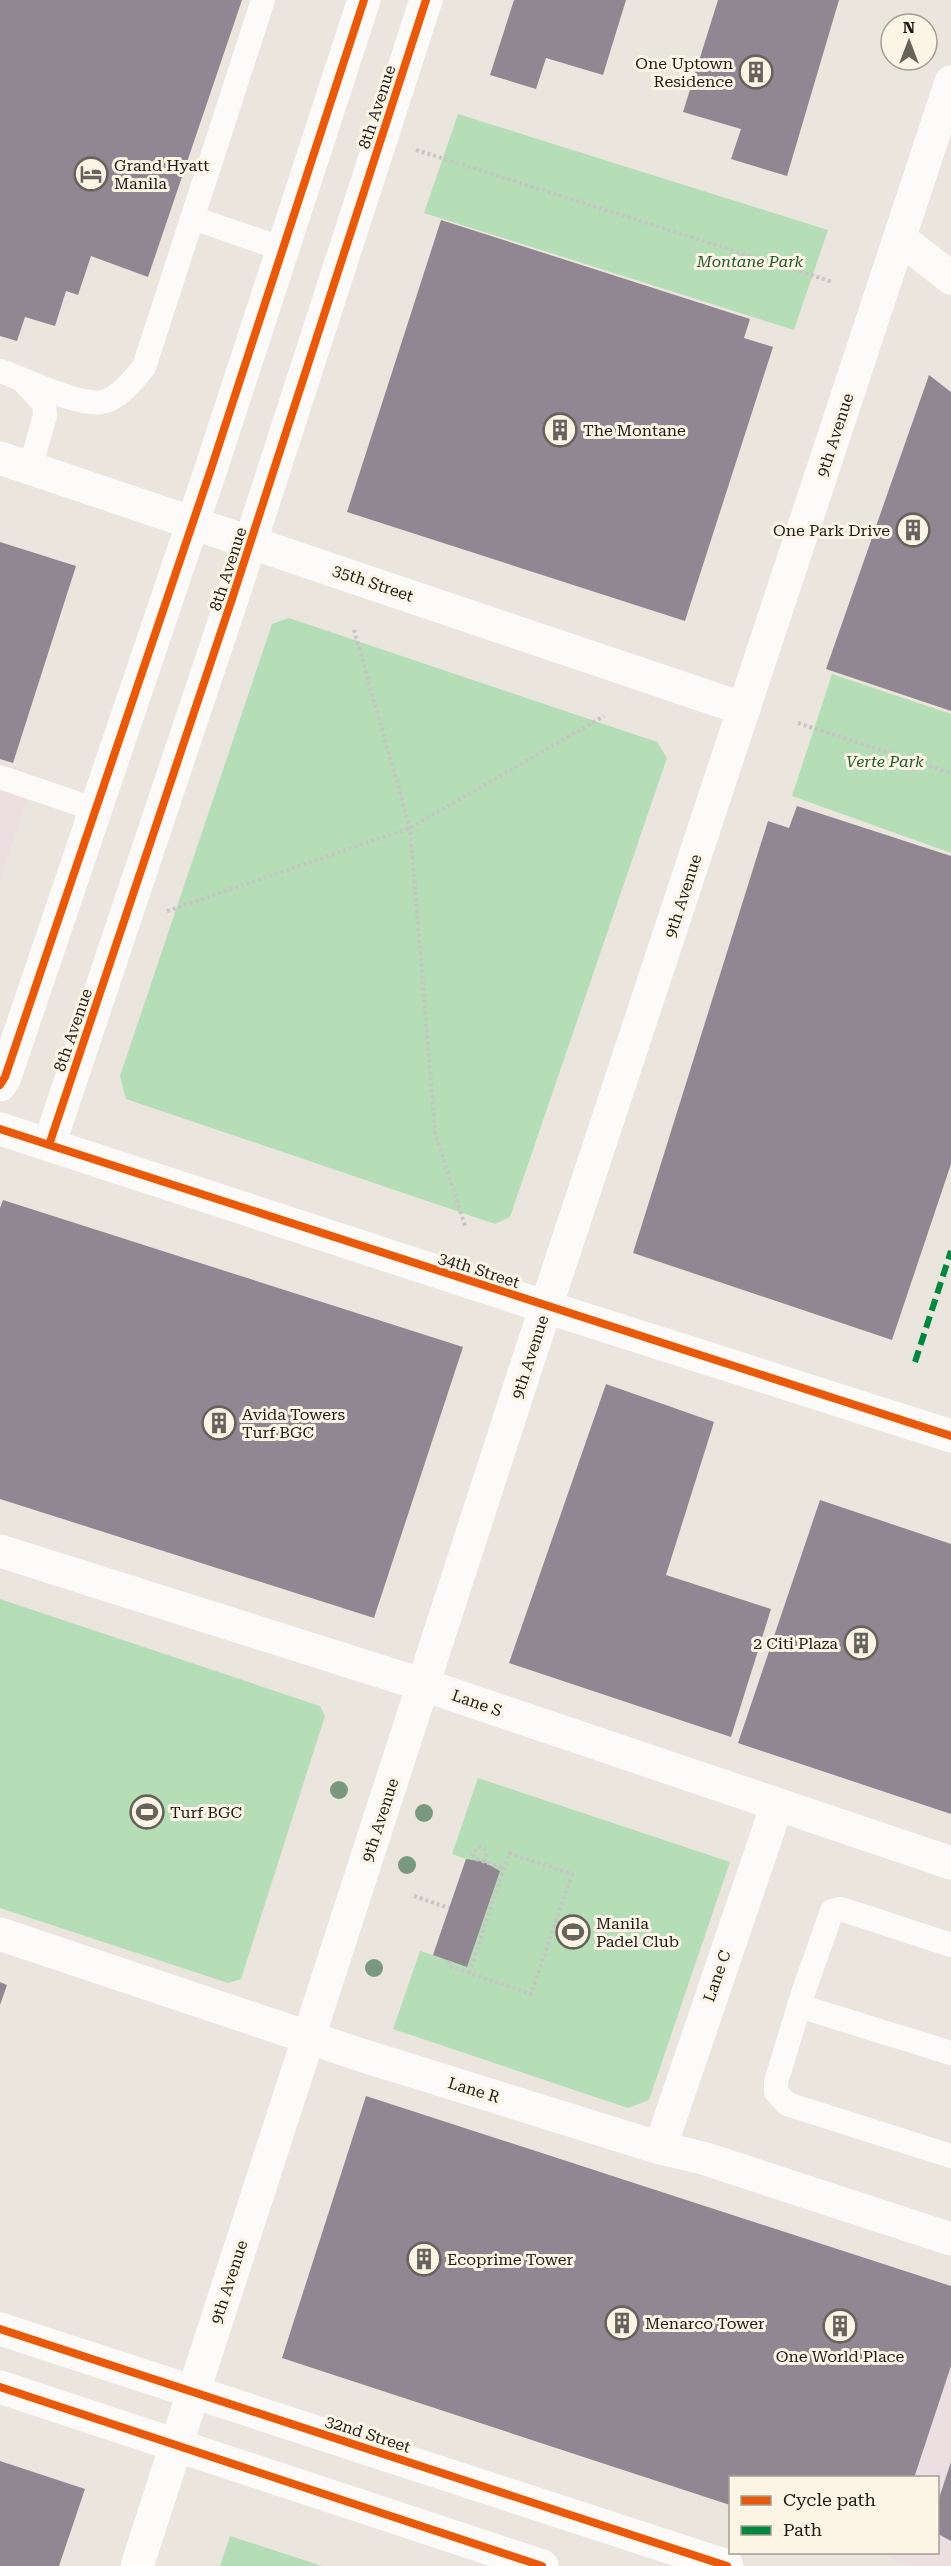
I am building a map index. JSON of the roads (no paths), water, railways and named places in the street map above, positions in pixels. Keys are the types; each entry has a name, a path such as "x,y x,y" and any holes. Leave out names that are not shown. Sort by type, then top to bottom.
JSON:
{"street":[{"path":"0,1085 5,1077 193,522 364,0"},
{"name":"8th Avenue","path":"49,1145 251,541 426,0"},
{"name":"9th Avenue","path":"137,2566 546,1306 901,239 951,82"},
{"path":"901,239 951,278"},
{"name":"35th Street","path":"0,458 744,709"},
{"name":"34th Street","path":"0,1129 951,1436"},
{"name":"Lane S","path":"0,1551 424,1685 951,1863"},
{"name":"Lane C","path":"660,2148 777,1805"},
{"name":"Lane R","path":"0,1934 310,2036 361,2055 660,2148 703,2158 951,2239"},
{"name":"32nd Street","path":"0,2329 727,2566"},
{"path":"0,2387 543,2566"}],"lane":[{"path":"10,374 69,398 102,402 128,387 144,367 263,0"},
{"path":"193,218 283,249"},
{"path":"10,374 44,404 45,416 30,468"},
{"path":"0,777 94,809"},
{"path":"951,1945 836,1909 830,1915 776,2082 776,2092 787,2104 951,2156"},
{"path":"799,2006 951,2053"}],"place":[{"name":"One Uptown Residence","path":"756,72"},
{"name":"Grand Hyatt Manila","path":"91,174"},
{"name":"The Montane","path":"560,430"},
{"name":"One Park Drive","path":"913,530"},
{"name":"Avida Towers Turf BGC","path":"219,1423"},
{"name":"2 Citi Plaza","path":"861,1643"},
{"name":"Turf BGC","path":"147,1812"},
{"name":"Manila Padel Club","path":"573,1932"},
{"name":"Ecoprime Tower","path":"424,2259"},
{"name":"Menarco Tower","path":"622,2323"},
{"name":"One World Place","path":"840,2326"}],"park label":[{"name":"Montane Park","path":"750,261"},
{"name":"Verte Park","path":"885,761"}]}
